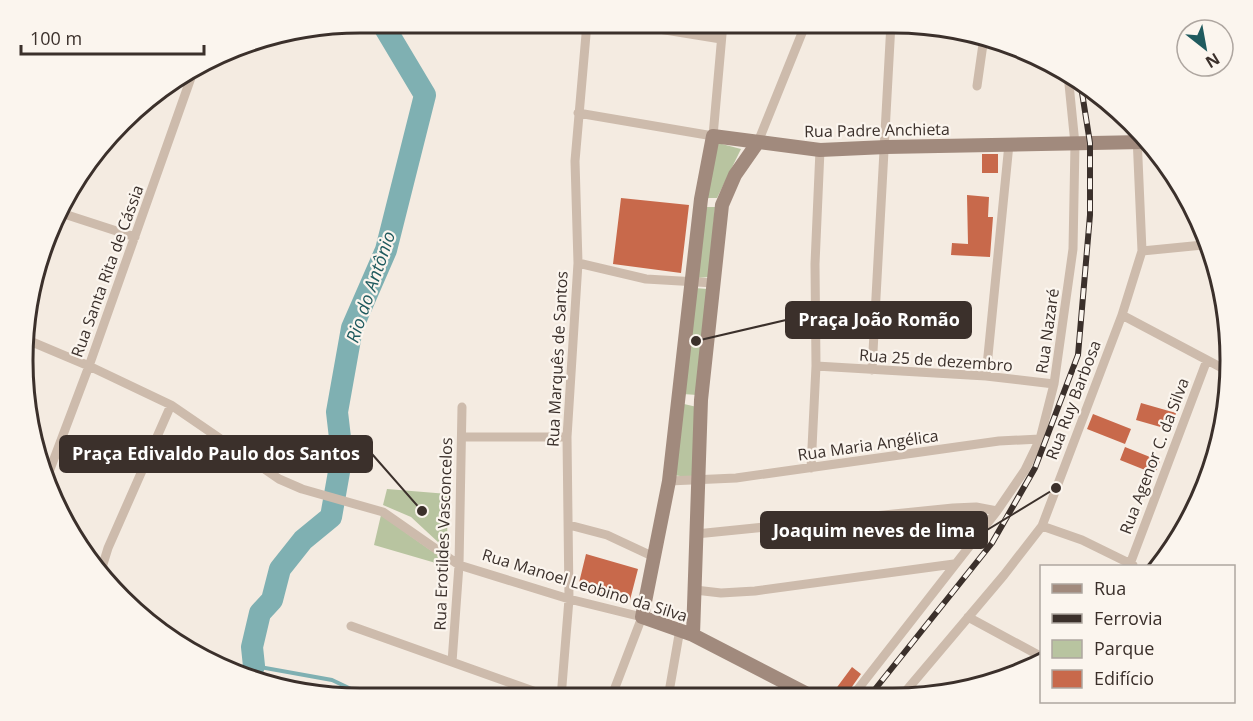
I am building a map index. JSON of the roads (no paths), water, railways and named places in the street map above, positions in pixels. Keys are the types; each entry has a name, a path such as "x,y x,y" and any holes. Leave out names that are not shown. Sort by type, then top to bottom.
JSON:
{"street":[{"name":"Rua Marquês de Santos","path":"562,688 569,600 567,437 578,262 575,161 585,33"},
{"path":"684,33 721,39"},
{"path":"615,688 642,617 652,556 669,481 701,199 713,136 722,33"},
{"path":"693,635 700,480 700,400 722,205 735,175 758,142 802,33"},
{"path":"872,370 874,299 886,147 891,33"},
{"path":"977,87 983,46"},
{"name":"Rua Santa Rita de Cássia","path":"51,468 190,81"},
{"name":"Rua Nazaré","path":"859,688 997,511 1024,470 1040,439 1054,384 1074,249 1075,144 1069,85"},
{"name":"Rua Padre Anchieta","path":"578,113 713,136 820,150 1075,144 1135,140"},
{"path":"986,376 1009,144"},
{"name":"Rua Ruy Barbosa","path":"909,687 1042,526 1122,315 1142,251 1139,145"},
{"path":"811,468 816,366 815,264 820,150"},
{"path":"701,199 722,205"},
{"path":"67,215 135,237"},
{"path":"1142,251 1199,245"},
{"path":"578,262 617,274 692,283 714,283"},
{"path":"1122,315 1220,367"},
{"name":"Rua Manoel Leobino da Silva","path":"34,343 171,405 279,479 302,489 383,512 459,565 569,600 642,617 680,629 796,688"},
{"name":"Rua Agenor C. da Silva","path":"1133,565 1207,360"},
{"name":"Rua 25 de dezembro","path":"816,366 986,376 1054,384"},
{"path":"680,396 700,400"},
{"path":"103,563 171,405"},
{"name":"Rua Erotildes Vasconcelos","path":"452,662 459,565 462,406"},
{"path":"462,437 567,437"},
{"name":"Rua Maria Angélica","path":"669,481 700,480 811,468 999,441 1040,439"},
{"path":"696,534 953,508 976,507 997,511"},
{"path":"569,525 607,535 652,556"},
{"path":"1042,526 1082,540 1133,565"},
{"path":"695,590 721,593 755,591 954,564"},
{"path":"968,617 1036,654"},
{"path":"351,626 525,688"},
{"path":"670,688 680,629"}],"waterway":[{"name":"Rio do Antônio","path":"252,670 254,666 252,647 260,613 272,600 280,569 303,540 331,517 342,455 337,412 352,328 386,250 425,95 388,33"},
{"path":"254,666 332,680 348,687"}],"railway":[{"path":"876,688 992,543 1035,468 1078,355 1090,215 1090,143 1082,94"}],"place":[{"name":"Praça João Romão","path":"696,341"},
{"name":"Joaquim neves de lima","path":"1056,488"},
{"name":"Praça Edivaldo Paulo dos Santos","path":"422,511"}]}
